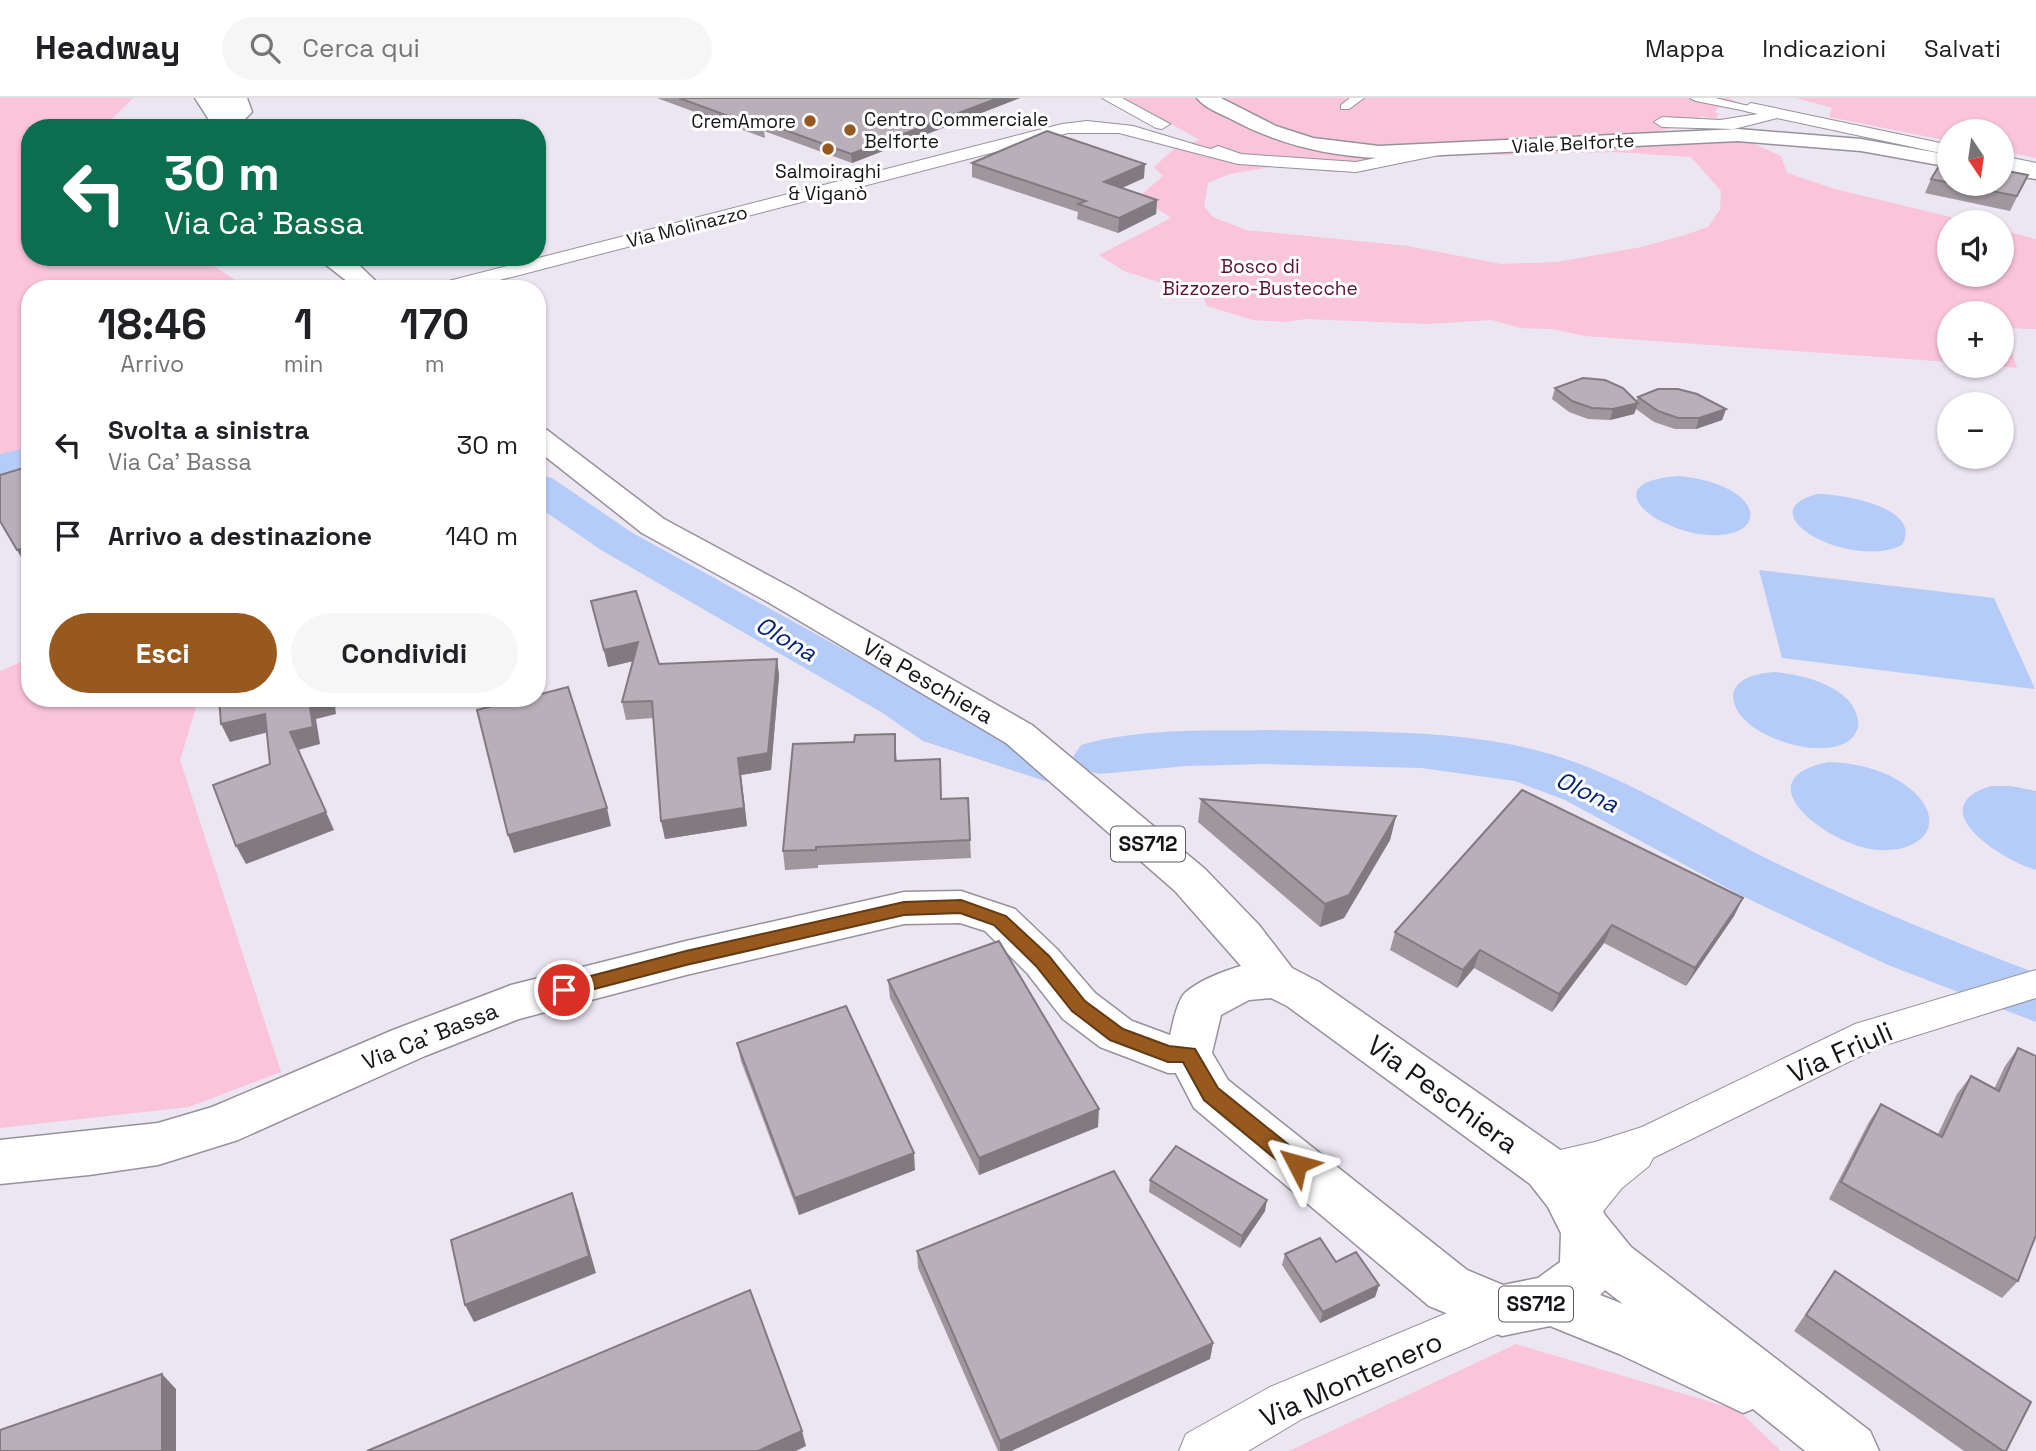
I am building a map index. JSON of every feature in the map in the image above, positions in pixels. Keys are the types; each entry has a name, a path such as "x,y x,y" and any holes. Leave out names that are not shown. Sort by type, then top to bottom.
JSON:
{"main road":[{"path":"205,98 218,119"},
{"path":"220,98 233,119"},
{"path":"237,98 242,112 238,119"},
{"name":"Viale Belforte","path":"1207,98 1265,131 1303,144 1357,152 1738,135 1861,145 1937,159"},
{"path":"2014,169 2036,170"},
{"path":"349,266 368,280"},
{"name":"Via Peschiera","path":"546,443 653,526 1019,734 1191,880 1244,937 1276,980 1303,994 1548,1169 1566,1191 1582,1221 1613,1264 1850,1451"},
{"name":"Via Ca' Bassa","path":"0,1162 89,1154 158,1144 221,1125 409,1043 512,1003 686,958 904,908 961,907 1000,920 1042,961 1079,1006 1116,1034 1168,1054 1189,1054"},
{"path":"1189,1054 1200,1005 1241,983 1276,980"},
{"name":"Via Peschiera","path":"1189,1054 1211,1094 1448,1288 1638,1336 1808,1416"},
{"name":"SS712","path":"1526,1306 1586,1274 1582,1221"}],"street":[{"path":"1068,128 1090,120 1098,113 1098,98"},
{"path":"1110,98 1238,159 1356,167 1373,166 1443,149"},
{"path":"1345,107 1358,98"},
{"path":"1696,98 1937,147"},
{"path":"1662,122 1712,126 1759,121 1776,113"},
{"name":"Via Molinazzo","path":"546,262 1068,128 1114,125 1197,151 1238,159"},
{"path":"2014,164 2036,170"},
{"name":"Via Molinazzo","path":"474,280 528,266"},
{"name":"Via Friuli","path":"1548,1169 1595,1160 1653,1141 1868,1035 2036,984"},
{"name":"Via Friuli","path":"1582,1221 1608,1175 1653,1141"},
{"name":"Via Montenero","path":"1203,1451 1286,1403 1526,1306"}],"green space":[{"path":"0,98 133,98 112,119 21,119 21,266 213,266 236,280 21,280 21,483 0,488"},
{"name":"Bosco di Bizzozero-Bustecche","path":"1124,98 1728,98 1737,102 1731,108 1720,106 1714,112 1719,114 1715,119 1701,116 1695,122 1652,133 1518,138 1429,146 1364,172 1332,172 1276,166 1230,174 1208,183 1204,206 1213,217 1246,230 1408,246 1501,264 1557,262 1642,247 1708,227 1720,210 1721,191 1691,157 1616,152 1494,155 1491,151 1750,142 1781,156 1787,173 1835,189 1937,214 1937,287 2014,287 2014,233 2036,239 2036,329 2014,328 2014,301 1937,301 1937,361 1585,336 1552,329 1520,328 1492,320 1428,324 1306,319 1284,322 1253,320 1207,306 1203,296 1124,271 1099,255 1171,218 1140,196 1163,176 1154,167 1175,148 1200,140"},
{"path":"1796,98 2036,98 2036,158 2014,153 2014,119 1937,119 1937,139 1829,117 1832,108"},
{"path":"21,662 21,707 196,707 180,760 281,1072 189,1107 0,1128 0,671"},
{"path":"1516,1344 1738,1410 1781,1451 1289,1451"}],"water":[{"path":"1679,476 1718,484 1740,497 1750,511 1747,524 1732,533 1698,534 1658,520 1644,509 1637,498 1639,488 1652,480"},
{"path":"1818,494 1860,500 1891,512 1901,521 1906,532 1902,545 1880,551 1857,551 1813,536 1798,525 1793,513 1798,502"},
{"path":"1759,570 1994,598 2035,689 1782,658"},
{"path":"1776,672 1825,684 1847,699 1858,720 1852,738 1835,747 1803,747 1771,737 1745,720 1733,700 1737,685 1759,674"},
{"path":"1829,762 1874,769 1904,784 1924,803 1929,815 1925,834 1907,847 1879,850 1859,846 1818,825 1802,811 1792,797 1792,782 1803,771"},
{"path":"1991,786 2011,786 2036,791 2036,870 1988,845 1974,833 1965,820 1963,807 1971,796"}],"building":[{"name":"Centro Commerciale Belforte","path":"679,98 998,98 851,154 763,122 764,129"},
{"path":"1047,131 1145,164 1104,182 1157,200 1119,218 1078,204 1086,201 972,163"},
{"path":"1937,169 1937,180 1931,179"},
{"path":"2014,172 2028,175 2017,196 2014,195"},
{"path":"1583,378 1605,380 1623,388 1638,403 1613,409 1592,408 1572,401 1555,388"},
{"path":"1658,389 1678,389 1697,394 1726,409 1699,418 1678,418 1658,411 1638,397"},
{"path":"21,469 21,549 17,550 0,521 0,475"},
{"path":"636,591 659,664 777,659 768,753 738,758 744,808 661,821 652,701 622,702 638,642 604,650 591,601"},
{"path":"568,687 607,808 508,835 477,710 489,707 546,707 546,693"},
{"path":"220,707 310,707 313,727 290,732 326,812 236,846 213,785 270,764 265,714 221,724"},
{"path":"895,734 895,761 940,759 941,799 968,798 970,840 783,851 793,744 854,742 855,735"},
{"path":"1522,790 1743,898 1695,968 1612,925 1559,994 1480,950 1463,970 1395,932"},
{"path":"1201,799 1396,816 1349,895 1325,904"},
{"path":"999,941 1099,1109 979,1158 888,980"},
{"path":"846,1006 914,1153 795,1198 737,1043"},
{"path":"2018,1048 2036,1056 2036,1235 2018,1281 1841,1182 1881,1104 1942,1137 1971,1076 1999,1091"},
{"path":"1176,1146 1267,1200 1242,1236 1150,1180"},
{"path":"1114,1171 1213,1343 1000,1441 917,1251"},
{"path":"572,1193 589,1256 465,1305 451,1240"},
{"path":"1320,1238 1336,1262 1356,1252 1379,1285 1323,1312 1285,1254"},
{"path":"1835,1271 2031,1402 2006,1451 1806,1315"},
{"path":"750,1290 802,1431 758,1451 367,1451"},
{"path":"162,1374 162,1451 0,1451 0,1430"}],"waterway":[{"name":"Olona","path":"0,466 21,461"},
{"name":"Olona","path":"546,493 616,541 899,701 941,729 1048,764"},
{"name":"Olona","path":"1099,757 1187,749 1265,747 1421,751 1522,764 1584,787 1762,881 1909,949 2036,998"}],"place":[{"name":"CremAmore","path":"810,121"},
{"name":"Centro Commerciale Belforte","path":"850,130"},
{"name":"Salmoiraghi & Viganò","path":"828,149"}],"route":[{"path":"564,990 686,958 904,908 961,907 1000,920 1042,961 1079,1006 1116,1034 1168,1054 1189,1054 1211,1094 1297,1164"}]}
